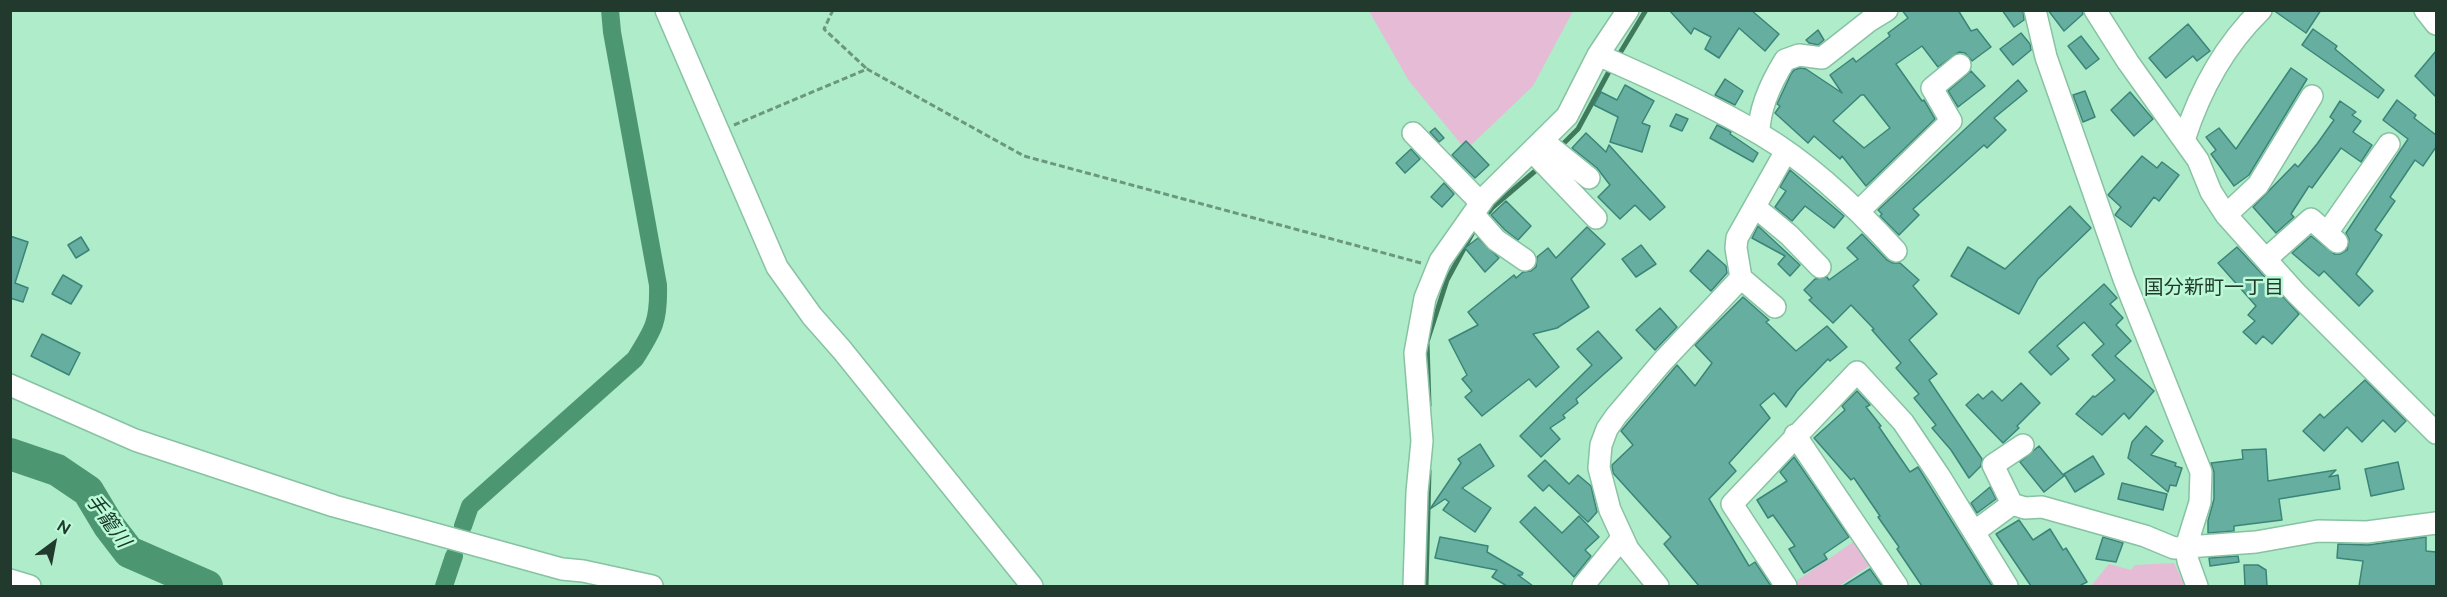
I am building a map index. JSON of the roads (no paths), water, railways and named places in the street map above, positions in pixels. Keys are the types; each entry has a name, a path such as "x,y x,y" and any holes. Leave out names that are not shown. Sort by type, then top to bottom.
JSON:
{"street":[{"path":"666,10 777,267 812,316 1032,586"},
{"path":"1414,586 1417,492 1422,441 1415,353 1425,298 1437,268 1477,209 1539,148 1567,116 1628,10"},
{"path":"1759,134 1759,122 1772,80 1785,60 1799,56 1822,58 1869,21 1887,10"},
{"path":"2035,10 2046,57 2124,279 2201,472 2200,502 2186,547 2188,561 2198,586"},
{"path":"2095,10 2198,160 2211,192 2226,215 2436,433"},
{"path":"2184,140 2195,106 2216,65 2260,10"},
{"path":"2425,10 2436,24"},
{"path":"1601,56 1759,134 1786,151 1860,211 1896,251"},
{"path":"1860,211 1951,121 1932,88 1960,65"},
{"path":"2226,215 2258,185 2312,96"},
{"path":"1413,133 1477,209 1497,240 1525,260"},
{"path":"2266,259 2311,219 2332,238 2389,144"},
{"path":"1539,148 1558,165 1596,218"},
{"path":"1776,306 1741,278 1736,243 1786,151"},
{"path":"1558,165 1588,178"},
{"path":"1755,207 1789,235 1820,267"},
{"path":"1658,586 1636,561 1622,538 1603,487 1599,468 1601,445 1607,429 1662,362 1741,278"},
{"path":"1786,586 1732,504 1857,372 1903,422 2007,586"},
{"path":"10,384 135,440 334,506 562,569 583,571 652,586"},
{"path":"1795,435 1897,586"},
{"path":"2023,444 1993,465 2012,504 2025,508 2042,507 2145,536 2169,548 2256,542 2318,531 2367,532 2436,523"},
{"path":"1974,532 2012,504"},
{"path":"1583,586 1622,538"},
{"path":"10,580 30,586"}],"waterway":[{"path":"463,526 470,506 635,359 654,324 658,308 658,285 612,32 610,10"},
{"path":"1617,58 1646,10"},
{"path":"1559,148 1578,129 1612,66"},
{"path":"1484,218 1493,207 1541,166"},
{"path":"1429,405 1427,342 1447,280 1473,232"},
{"name":"手籠川","path":"10,454 57,470 88,491 109,526 129,552 207,586"},
{"path":"1426,586 1429,471"},
{"path":"444,586 454,556"}],"district":[{"name":"国分新町一丁目","path":"2214,288"}]}
